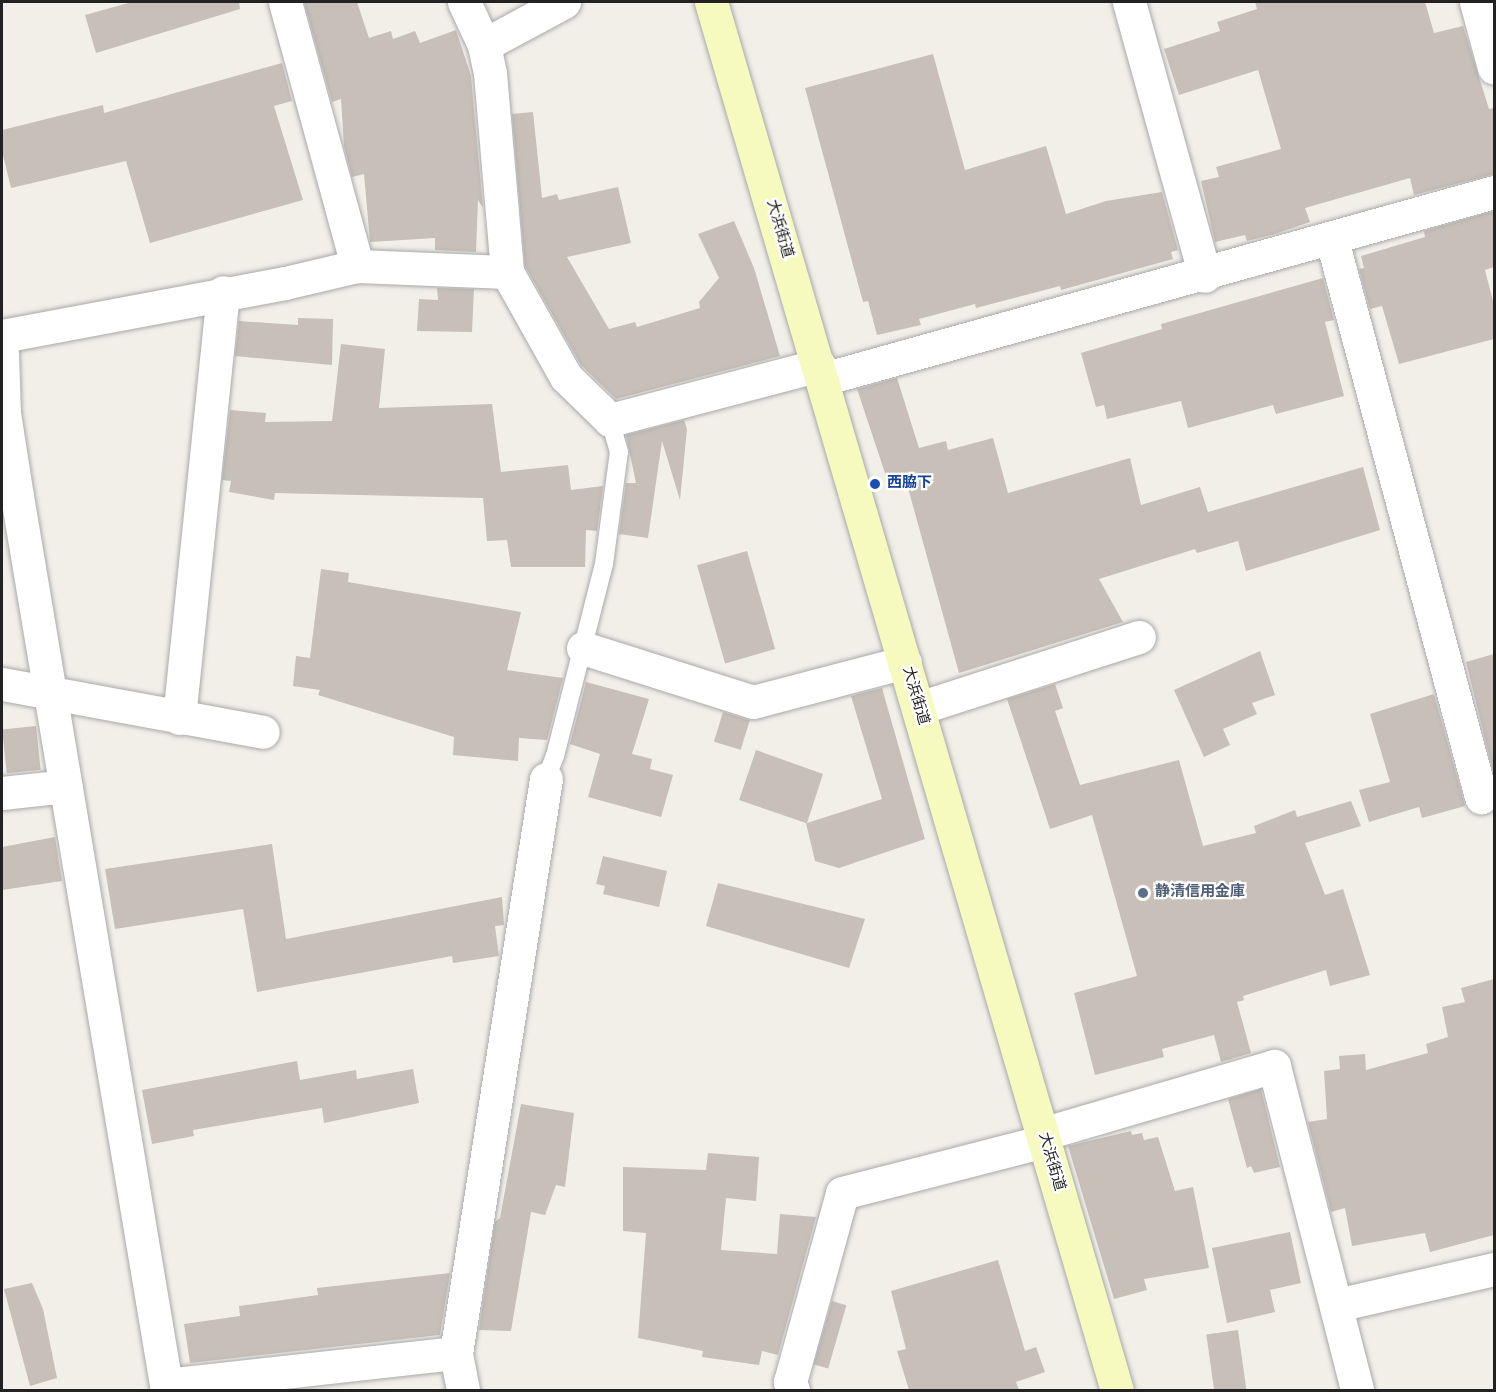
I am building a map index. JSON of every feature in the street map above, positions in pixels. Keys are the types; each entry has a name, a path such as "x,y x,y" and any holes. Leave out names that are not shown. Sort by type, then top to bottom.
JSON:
{"street":[{"path":"285,2 357,266"},
{"path":"464,2 484,45 507,272 566,376 610,420 821,372 1205,276 1494,192"},
{"path":"484,45 564,2"},
{"name":"大浜街道","path":"711,2 1117,1390"},
{"path":"1129,2 1205,276"},
{"path":"1476,2 1494,68"},
{"path":"1332,240 1482,797"},
{"path":"2,336 223,292 285,283 357,266 507,272"},
{"path":"179,718 223,292"},
{"path":"2,353 4,412 167,1388 456,1353"},
{"path":"919,708 1139,637"},
{"path":"583,648 753,702 905,662"},
{"path":"2,684 51,695 263,732"},
{"path":"463,1390 456,1353 546,779"},
{"path":"2,793 66,786"},
{"path":"793,1390 790,1382 842,1193 1043,1137 1274,1066 1357,1390"},
{"path":"1337,1305 1494,1269"}],"lane":[{"path":"546,779 604,564 619,452 610,420"}],"building":[{"path":"132,2 239,2 240,9 96,53 85,15"},
{"path":"304,2 357,2 369,38 391,31 393,39 415,31 420,43 456,30 471,76 483,208 478,200 476,252 435,250 435,238 370,242 364,174 352,177 344,146 341,99 332,102"},
{"path":"1255,2 1425,2 1434,33 1463,26 1489,109 1494,108 1494,174 1414,195 1410,178 1305,208 1310,222 1275,234 1247,241 1245,235 1215,242 1201,181 1219,177 1216,167 1281,149 1258,70 1179,95 1164,49 1220,31 1217,22 1257,9"},
{"path":"933,54 965,170 1046,146 1066,214 1106,201 1162,192 1178,250 1171,252 1173,259 1061,290 1060,286 976,308 975,304 919,319 921,325 877,335 868,301 863,302 805,88"},
{"path":"282,63 292,101 274,106 303,200 150,243 126,161 11,188 2,151 2,130 103,105 104,113"},
{"path":"533,112 542,198 557,194 559,200 618,187 631,243 567,257 609,329 635,322 637,327 700,308 699,302 719,278 698,234 734,221 754,268 780,356 616,399 581,365 525,266 512,114"},
{"path":"1494,211 1494,267 1485,270 1494,305 1494,339 1399,364 1382,306 1370,309 1359,269 1364,268 1361,256 1425,237 1424,231"},
{"path":"1323,278 1334,320 1325,322 1344,396 1276,414 1273,405 1188,428 1181,401 1107,419 1104,405 1096,407 1081,353 1162,329 1161,324"},
{"path":"437,288 474,289 472,332 417,331 419,299 438,300"},
{"path":"298,318 333,319 332,365 235,356 239,321 298,325"},
{"path":"341,344 385,349 379,408 492,404 501,472 568,465 571,490 603,486 597,531 586,530 585,567 511,567 507,540 487,541 483,498 275,493 274,500 229,492 231,481 222,480 230,410 266,413 265,422 332,421"},
{"path":"897,378 919,448 946,441 948,450 993,438 1008,493 1130,458 1141,505 1200,487 1208,512 1363,467 1380,530 1246,571 1238,541 1197,553 1195,549 1099,579 1123,622 959,673 905,477 888,482 857,389"},
{"path":"684,420 687,429 680,500 662,441 648,538 619,534 626,483 636,483 626,435"},
{"path":"747,551 775,649 725,663 697,565"},
{"path":"321,569 349,573 348,582 521,612 507,670 563,678 547,740 519,738 518,761 453,755 454,737 318,695 320,690 293,686 296,656 310,658"},
{"path":"1260,651 1275,695 1252,703 1257,714 1223,729 1230,745 1204,757 1174,690"},
{"path":"1494,654 1494,775 1466,662"},
{"path":"586,682 649,699 632,754 652,759 650,769 673,775 661,817 588,797 600,754 570,744"},
{"path":"1055,684 1063,708 1055,711 1080,785 1179,760 1203,846 1256,833 1254,826 1295,810 1297,817 1351,801 1361,826 1305,843 1325,895 1343,889 1370,975 1330,986 1326,970 1243,996 1244,1000 1237,1002 1251,1053 1221,1062 1214,1035 1162,1049 1164,1057 1095,1075 1074,993 1137,976 1092,815 1050,829 1007,699"},
{"path":"882,688 925,839 839,868 815,861 806,823 739,800 756,750 823,774 807,823 882,799 851,696"},
{"path":"1434,694 1465,806 1422,818 1419,807 1369,822 1359,790 1390,782 1370,714"},
{"path":"723,712 750,720 741,750 714,742"},
{"path":"36,726 41,770 7,773 2,730"},
{"path":"55,837 62,881 2,890 2,847"},
{"path":"272,844 286,939 502,897 504,925 495,926 499,956 453,963 452,956 257,992 243,909 115,929 105,869"},
{"path":"603,856 667,871 659,907 603,894 605,886 596,884"},
{"path":"718,883 865,919 849,968 706,926"},
{"path":"1494,979 1494,1235 1430,1252 1425,1233 1352,1246 1345,1208 1331,1212 1308,1122 1327,1119 1324,1071 1340,1069 1339,1056 1365,1054 1366,1070 1428,1053 1426,1044 1448,1037 1442,1007 1465,1002 1461,988"},
{"path":"297,1061 300,1080 356,1070 357,1079 413,1069 419,1103 324,1123 322,1108 193,1130 194,1136 152,1144 142,1090"},
{"path":"1261,1089 1280,1167 1254,1173 1251,1166 1247,1168 1228,1099"},
{"path":"521,1104 574,1113 565,1187 556,1185 545,1215 531,1212 511,1331 479,1330 495,1222 500,1218"},
{"path":"1131,1131 1132,1135 1142,1133 1144,1140 1158,1137 1175,1191 1193,1187 1209,1268 1144,1279 1147,1290 1114,1299 1068,1146"},
{"path":"708,1153 759,1157 756,1201 726,1198 721,1250 777,1254 780,1214 816,1217 778,1355 762,1351 759,1365 702,1357 703,1351 638,1338 646,1233 623,1231 623,1167 706,1170"},
{"path":"1290,1232 1301,1283 1270,1290 1275,1312 1227,1323 1212,1248"},
{"path":"998,1260 1025,1351 1036,1347 1045,1372 1016,1382 1019,1390 909,1390 897,1351 906,1349 891,1291"},
{"path":"450,1273 440,1335 190,1363 184,1324 240,1316 239,1306 318,1295 317,1288"},
{"path":"32,1283 43,1309 57,1378 30,1386 4,1289"},
{"path":"832,1301 846,1305 828,1369 814,1364"},
{"path":"1238,1330 1246,1390 1214,1390 1206,1334"}],"place":[{"name":"西脇下","path":"875,484"},
{"name":"静清信用金庫","path":"1143,893"}]}
